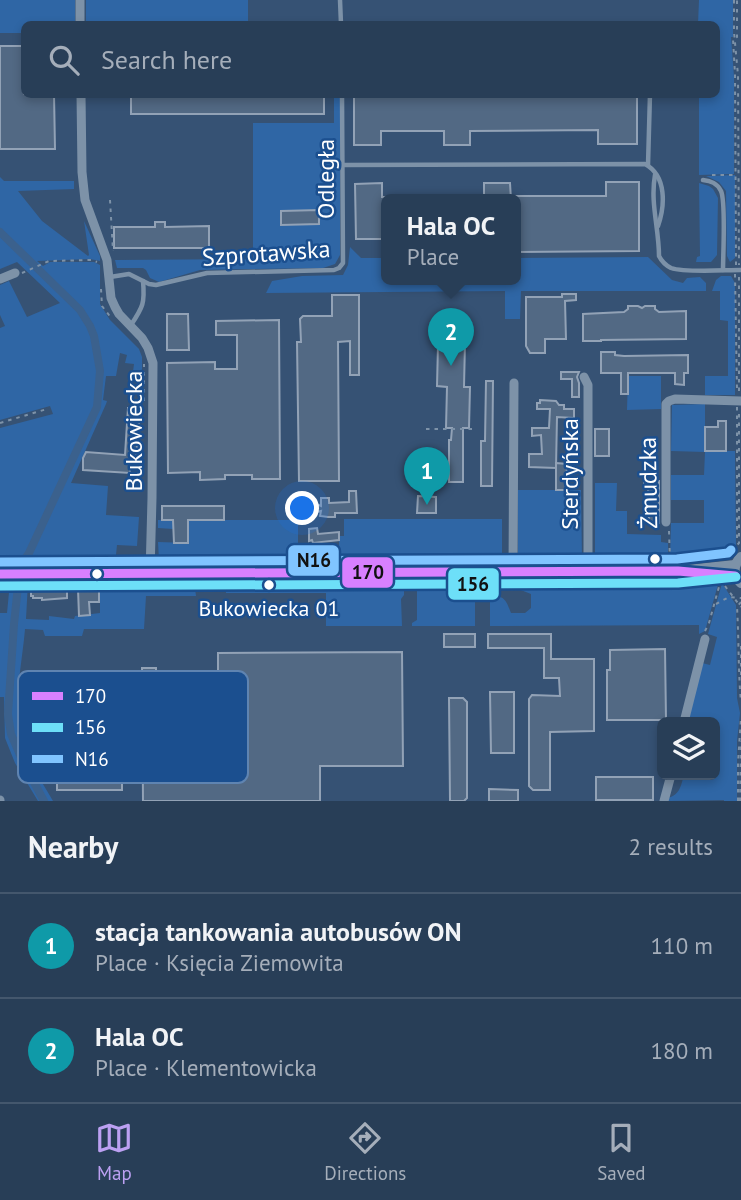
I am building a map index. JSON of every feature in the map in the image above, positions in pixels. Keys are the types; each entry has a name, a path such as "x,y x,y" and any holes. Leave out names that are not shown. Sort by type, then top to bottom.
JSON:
{"street":[{"path":"80,0 80,21"},
{"name":"Bukowiecka","path":"81,98 85,201 107,259 111,298 119,314 148,348 153,363 150,574"},
{"path":"0,279 15,273"},
{"name":"Sterdyńska","path":"584,377 588,385 588,572"},
{"path":"513,572 514,383"},
{"name":"Żmudzka","path":"666,522 666,404 675,399 741,401"},
{"path":"5,574 738,570"},
{"path":"685,717 705,639"},
{"path":"664,801 670,780"}],"lane":[{"path":"340,0 341,21"},
{"name":"Odległa","path":"342,98 343,263"},
{"path":"648,165 650,98"},
{"path":"343,165 640,163 648,165 659,178 662,213 658,226"},
{"path":"656,174 653,212 658,226 659,256 664,264 675,269 741,270"},
{"path":"703,180 715,183 722,196 723,270"},
{"name":"Szprotawska","path":"109,277 129,274 156,285 207,273 334,270 340,268 343,263"},
{"path":"131,325 141,311 144,301 144,281"}],"path":[{"path":"703,180 706,175 735,175"},
{"path":"28,271 49,261 107,259 110,200"},
{"path":"101,287 102,306 118,325"},
{"path":"144,358 144,399"},
{"path":"0,423 47,409"},
{"path":"426,429 473,429"},
{"name":"Żmudzka","path":"666,522 669,522 670,560"},
{"path":"722,561 740,539"},
{"path":"709,623 721,579 741,603"},
{"path":"714,605 729,597 741,603"},
{"path":"741,603 737,607 741,702"},
{"path":"741,646 741,678"},
{"path":"739,801 741,717"},
{"path":"739,801 741,741"}],"shaded area":[{"path":"0,0 75,0 75,21 21,21 21,33 0,33"},
{"path":"86,0 248,0 248,21 86,21"},
{"path":"699,0 733,0 731,37 734,77 734,174 699,175 699,98 720,98 720,21 698,21"},
{"path":"334,98 340,98 340,255 335,264 323,268 200,270 159,282 150,278 143,268 117,268 115,260 253,259 253,123 334,123"},
{"path":"735,175 735,258 730,262 727,256 726,191 719,182 706,176"},
{"path":"0,177 4,181 74,181 74,189 18,191 42,221 88,256 84,221 100,261 37,261 43,266 50,262 94,262 100,265 100,304 110,320 139,349 142,357 142,379 132,379 134,364 125,363 127,355 120,353 116,376 106,376 103,400 107,401 71,483 108,486 106,515 139,517 137,546 117,545 115,565 0,563 0,428 53,414 50,406 0,420 0,328 5,326 0,315 0,285 9,281 27,317 60,303 17,262 0,269"},
{"path":"699,183 713,189 718,198 717,255 711,262 696,262 700,256"},
{"path":"350,247 361,258 381,258 381,285 521,285 521,258 648,257 672,280 683,283 687,278 700,277 706,283 706,291 521,291 520,319 505,319 505,291 266,293 272,281 302,276 343,275 348,265"},
{"path":"721,276 731,276 735,283 735,395 705,395 705,376 728,376 728,321 720,320 720,291 712,291 716,280"},
{"path":"628,376 661,376 661,409 627,410"},
{"path":"705,404 705,451 735,451 736,546 720,561 670,558 671,523 704,523 704,500 671,500 671,475 704,475 705,452 671,451 672,405"},
{"path":"595,483 617,483 616,511 627,511 627,534 661,535 661,542 668,543 668,559 597,564"},
{"path":"518,490 581,490 582,561 576,565 522,565 518,562"},
{"path":"344,519 502,519 502,564 336,566 336,559 339,558 339,536 344,536"},
{"path":"158,520 298,520 298,566 277,563 167,567 159,560 158,542 188,543 173,529 158,528"},
{"path":"13,579 26,579 28,582 26,619 49,620 49,616 74,619 75,616 100,613 100,582 131,583 131,587 195,588 196,596 146,596 144,629 84,629 82,636 45,636 43,630 25,629 21,671 18,671 18,768 5,738 4,697 0,697 0,613 7,613 10,582"},
{"path":"419,579 471,579 475,583 475,626 412,626 417,620 417,591 413,591"},
{"path":"493,579 719,581 705,631 699,634 699,625 490,626 490,595 504,600 511,613 525,613 531,608 531,594 496,583"},
{"path":"396,580 404,590 401,599 402,626 326,626 326,593 226,593 226,588 230,585"},
{"path":"722,583 736,605 737,698 740,713 737,801 668,801 668,798 675,795 682,780 720,780 720,717 689,717 702,663 710,665 717,637 708,634"},
{"path":"27,783 43,783 53,801 38,801"}],"building":[{"path":"0,46 21,46 21,98 54,98 55,149 0,149"},
{"path":"131,98 324,98 324,114 131,114"},
{"path":"354,98 637,98 637,144 598,144 598,130 470,131 470,145 444,145 444,131 381,131 381,145 354,145"},
{"path":"606,182 639,182 639,251 521,252 521,196 606,196"},
{"path":"382,183 381,239 356,239 355,184"},
{"path":"484,183 510,183 511,194 484,194"},
{"path":"319,210 319,224 281,225 281,211"},
{"path":"155,222 165,222 165,227 209,226 209,248 114,248 114,227 155,227"},
{"path":"562,294 576,294 576,300 565,301 566,339 545,339 545,353 530,353 526,346 526,297 562,297"},
{"path":"332,295 359,295 359,375 350,375 350,341 338,342 339,481 299,481 297,342 301,342 300,319 303,316 332,316"},
{"path":"628,306 655,306 659,312 686,311 686,339 583,341 583,314 624,312"},
{"path":"167,314 188,314 189,350 167,350"},
{"path":"279,320 280,479 225,475 225,479 200,480 200,472 168,473 167,363 215,362 215,369 237,369 237,335 216,335 216,321"},
{"path":"448,342 465,342 464,387 470,387 469,428 463,428 463,482 449,482 449,440 452,428 446,428 447,387 437,386 438,345 447,346"},
{"path":"601,352 615,352 615,355 624,356 688,355 688,373 684,373 684,385 675,384 675,373 628,373 628,394 621,394 621,373 601,373"},
{"path":"561,372 579,372 579,397 572,397 572,379 561,379"},
{"path":"486,381 493,381 492,486 481,486 481,441 485,441"},
{"path":"540,400 556,401 559,405 564,405 564,409 574,409 574,418 557,417 556,468 529,467 529,454 542,454 541,435 532,436 532,428 549,428 550,409 537,409"},
{"path":"128,408 140,409 136,460 130,460 130,473 83,470 86,452 125,455"},
{"path":"718,421 726,421 726,451 705,451 705,427 718,427"},
{"path":"595,429 609,429 609,456 595,456"},
{"path":"556,463 567,464 566,490 556,490"},
{"path":"644,481 659,481 659,523 649,523 648,487 644,487"},
{"path":"349,491 356,491 357,513 335,513 335,517 328,517 320,516 321,511 310,514 303,510 309,501 321,506 321,498 329,498 329,503 349,502"},
{"path":"418,496 436,497 436,513 417,513"},
{"path":"162,506 224,506 224,520 188,520 188,543 174,543 173,520 162,520"},
{"path":"317,528 318,534 339,532 339,540 313,543 312,540 309,541 309,529"},
{"path":"31,589 67,589 67,598 33,598"},
{"path":"78,589 99,589 99,602 89,602 90,615 79,616"},
{"path":"444,634 475,634 475,647 444,647"},
{"path":"488,634 551,634 551,659 594,659 594,731 550,732 550,790 533,790 529,786 529,699 532,695 560,696 559,678 544,678 544,648 488,648"},
{"path":"665,649 666,717 657,717 657,720 607,720 607,670 610,670 610,650"},
{"path":"402,652 403,766 320,766 320,801 143,801 143,783 248,783 248,671 218,671 218,653"},
{"path":"142,668 156,668 156,671 142,671"},
{"path":"490,692 514,692 514,753 491,753"},
{"path":"449,698 463,698 467,702 467,798 464,801 450,801"},
{"path":"596,777 653,777 653,800 596,800"},
{"path":"57,783 122,783 122,790 57,790"},
{"path":"489,789 518,790 518,801 489,801"}],"waterway":[{"path":"0,232 80,310 94,336 100,371 97,407 22,564 14,624 8,714 11,734 18,750"},
{"path":"34,783 44,801"}],"transit line":[{"name":"N16","path":"0,562 677,559 728,553 731,550"},
{"name":"170","path":"0,574 678,571 735,576"},
{"name":"156","path":"0,586 678,583 736,577"}],"place":[{"name":"Hala OC","path":"451,366"},
{"name":"stacja tankowania autobusów ON","path":"427,505"},
{"name":"Bukowiecka 01","path":"269,585"}]}
